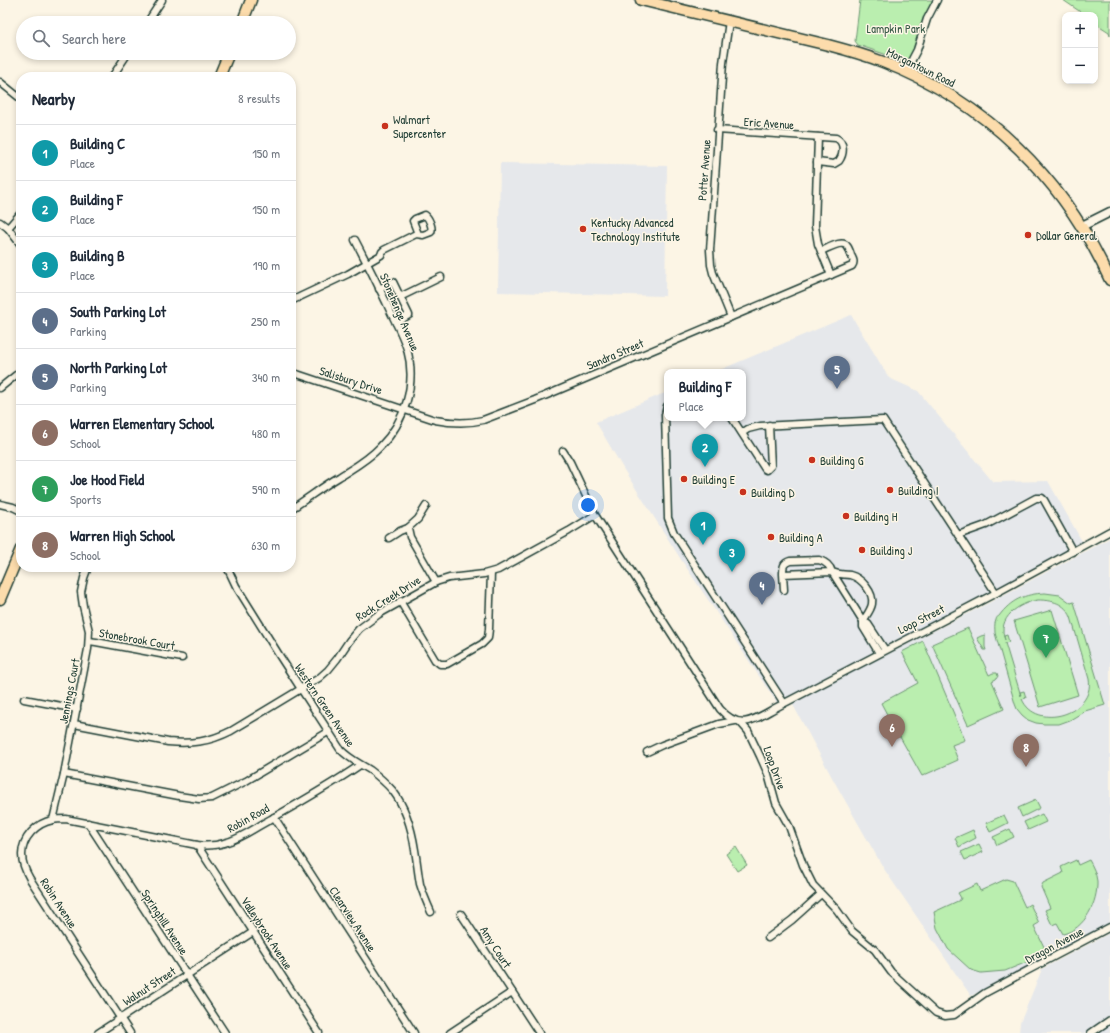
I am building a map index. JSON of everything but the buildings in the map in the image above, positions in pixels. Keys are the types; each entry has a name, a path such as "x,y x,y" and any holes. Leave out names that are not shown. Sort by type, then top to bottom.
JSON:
{"main road":[{"path":"245,16 251,0"},
{"name":"Morgantown Road","path":"641,0 853,52 906,71 947,93 998,129 1038,168 1066,202 1082,226 1100,257 1110,280"},
{"path":"221,72 226,60"},
{"path":"0,599 16,561"}],"street":[{"path":"152,16 162,0"},
{"path":"906,71 917,50 927,18 937,0"},
{"name":"Potter Avenue","path":"729,21 722,63 710,258 713,273 731,317"},
{"path":"115,72 123,60"},
{"path":"0,82 16,95"},
{"name":"Eric Avenue","path":"717,130 818,137"},
{"path":"817,162 837,163 841,159 842,142 836,138 818,137 817,162 815,226 816,236 831,276"},
{"path":"1082,226 1110,212"},
{"path":"8,228 16,219"},
{"path":"0,222 8,228 16,238"},
{"path":"296,299 348,274 381,255 384,250 418,234"},
{"name":"Stonehenge Avenue","path":"296,506 363,462 380,448 391,435 399,422 410,387 410,365 405,344 355,240"},
{"name":"Sandra Street","path":"404,409 429,418 450,422 466,423 483,420 535,400 831,276 852,266 854,261 847,245 844,243 821,251"},
{"path":"400,297 441,277"},
{"path":"379,289 393,282 409,315 396,323"},
{"name":"Salisbury Drive","path":"296,374 404,409"},
{"path":"0,388 16,375"},
{"path":"742,433 754,427 769,425 883,420 996,594"},
{"path":"665,421 668,518 674,533 784,703"},
{"path":"734,421 767,470 771,466 769,425"},
{"name":"Loop Drive","path":"563,451 595,515 720,709 727,716 738,721 748,731 768,774 776,803 789,826 805,870 813,885 837,910 852,931 872,947 891,972 932,1010 939,1014 947,1016 954,1015 979,997 1008,982"},
{"path":"958,535 986,525 1036,498 1039,498 1044,500 1073,552"},
{"path":"0,501 16,508"},
{"path":"0,504 13,507"},
{"path":"389,538 408,528 418,519 426,506"},
{"name":"Rock Creek Drive","path":"74,724 168,742 197,742 218,737 231,731 319,678 337,659 358,629 400,601 436,582 449,578 491,572 505,567 595,515"},
{"path":"408,528 410,537 436,582"},
{"name":"Loop Street","path":"647,752 719,724 731,721 750,721 996,594 1110,531"},
{"path":"784,590 784,564 790,561 824,561 828,564 863,621 863,627 882,652"},
{"name":"Jennings Court","path":"53,820 77,710 89,641 88,625 81,592 86,572"},
{"name":"Western Green Avenue","path":"230,572 240,592 328,732 344,753 375,774 389,787 398,799 412,833 421,885 431,912"},
{"path":"400,601 435,660 440,664 446,664 482,644 488,638 490,629 491,572"},
{"path":"783,574 832,572 838,575 851,575 857,578 862,582 872,600 870,610 863,621"},
{"path":"839,583 840,577 843,575"},
{"name":"Stonebrook Court","path":"89,641 182,658"},
{"path":"24,699 77,710"},
{"path":"64,774 179,796 199,799 212,798 246,781 328,732"},
{"name":"Robin Road","path":"88,823 197,845 212,846 230,842 360,765"},
{"name":"Clearview Avenue","path":"274,817 414,1033"},
{"name":"Robin Avenue","path":"88,823 66,819 53,820 38,825 29,833 24,844 22,856 24,868 130,1033"},
{"name":"Springhill Avenue","path":"88,823 225,1033"},
{"name":"Valleybrook Avenue","path":"197,845 319,1033"},
{"path":"768,938 821,894"},
{"name":"Amy Court","path":"461,914 502,974 539,1033"},
{"name":"Dragon Avenue","path":"1008,982 1110,927"},
{"name":"Walnut Street","path":"98,1033 253,932"},
{"path":"450,1033 512,992"},
{"path":"1091,1033 1110,1020"}],"shaded area":[{"name":"Kentucky Advanced Technology Institute","path":"500,163 667,166 665,296 498,292"},
{"path":"851,315 889,378 918,391 993,482 1048,481 1084,545 779,706 682,561 624,470 596,422 664,393 664,421 746,421 746,369 722,369"},
{"path":"1110,538 1110,923 971,996 884,869 792,703 989,603"},
{"path":"1110,933 1110,1033 1019,1033 1020,1023 1042,969"}],"green space":[{"name":"Lampkin Park","path":"860,0 941,0 933,10 914,67 893,57 858,45 855,41"},
{"path":"1063,0 1110,0 1110,35 1109,32 1098,25 1098,12 1081,12"},
{"path":"1045,593 1060,595 1071,603 1074,602 1105,705 1085,711 1070,720 1059,724 1036,723 1028,720 1017,709 995,633 997,618 1008,606 1024,596","holes":["1038,600 1062,605 1071,617 1089,679 1088,691 1083,702 1074,709 1063,714 1051,716 1039,715 1029,709 1022,699 1026,698 1024,691 1020,692 1021,696 1005,643 1009,642 1007,635 1004,636 1003,632 1006,618 1024,604"]},
{"path":"1052,610 1078,695 1040,707 1014,621"},
{"path":"968,628 989,675 997,673 998,676 992,681 1004,709 968,725 932,644"},
{"path":"985,635 986,650 984,650 977,638"},
{"path":"923,641 965,740 952,745 958,760 922,776 881,703 918,683 902,652"},
{"path":"1036,800 1040,808 1022,817 1018,808"},
{"path":"1042,814 1046,822 1028,830 1024,822"},
{"path":"1004,815 1008,823 990,832 986,823"},
{"path":"1010,829 1014,837 997,845 993,837"},
{"path":"973,830 976,838 959,847 955,838"},
{"path":"979,844 983,852 965,860 961,852"},
{"path":"736,847 747,865 737,871 726,854"},
{"path":"1076,860 1078,865 1089,860 1096,875 1097,889 1089,914 1084,921 1078,927 1063,934 1057,923 1052,925 1045,910 1050,908 1041,887 1043,883 1063,873 1061,867"},
{"path":"1006,879 1013,881 1025,907 1030,904 1039,923 1034,926 1046,951 1037,958 1005,971 981,973 971,970 948,949 937,928 934,912 960,900 961,898 958,893 977,884 980,891"}],"place":[{"name":"Walmart Supercenter","path":"385,126"},
{"name":"Kentucky Advanced Technology Institute","path":"583,229"},
{"name":"Dollar General","path":"1028,235"},
{"name":"North Parking Lot","path":"837,389"},
{"name":"Building G","path":"812,460"},
{"name":"Building F","path":"705,467"},
{"name":"Building E","path":"684,479"},
{"name":"Building I","path":"890,490"},
{"name":"Building D","path":"743,492"},
{"name":"Building H","path":"846,516"},
{"name":"Building A","path":"771,537"},
{"name":"Building C","path":"703,545"},
{"name":"Building J","path":"862,550"},
{"name":"Building B","path":"732,572"},
{"name":"South Parking Lot","path":"762,605"},
{"name":"Joe Hood Field","path":"1046,658"},
{"name":"Warren Elementary School","path":"892,747"},
{"name":"Warren High School","path":"1026,767"}]}
